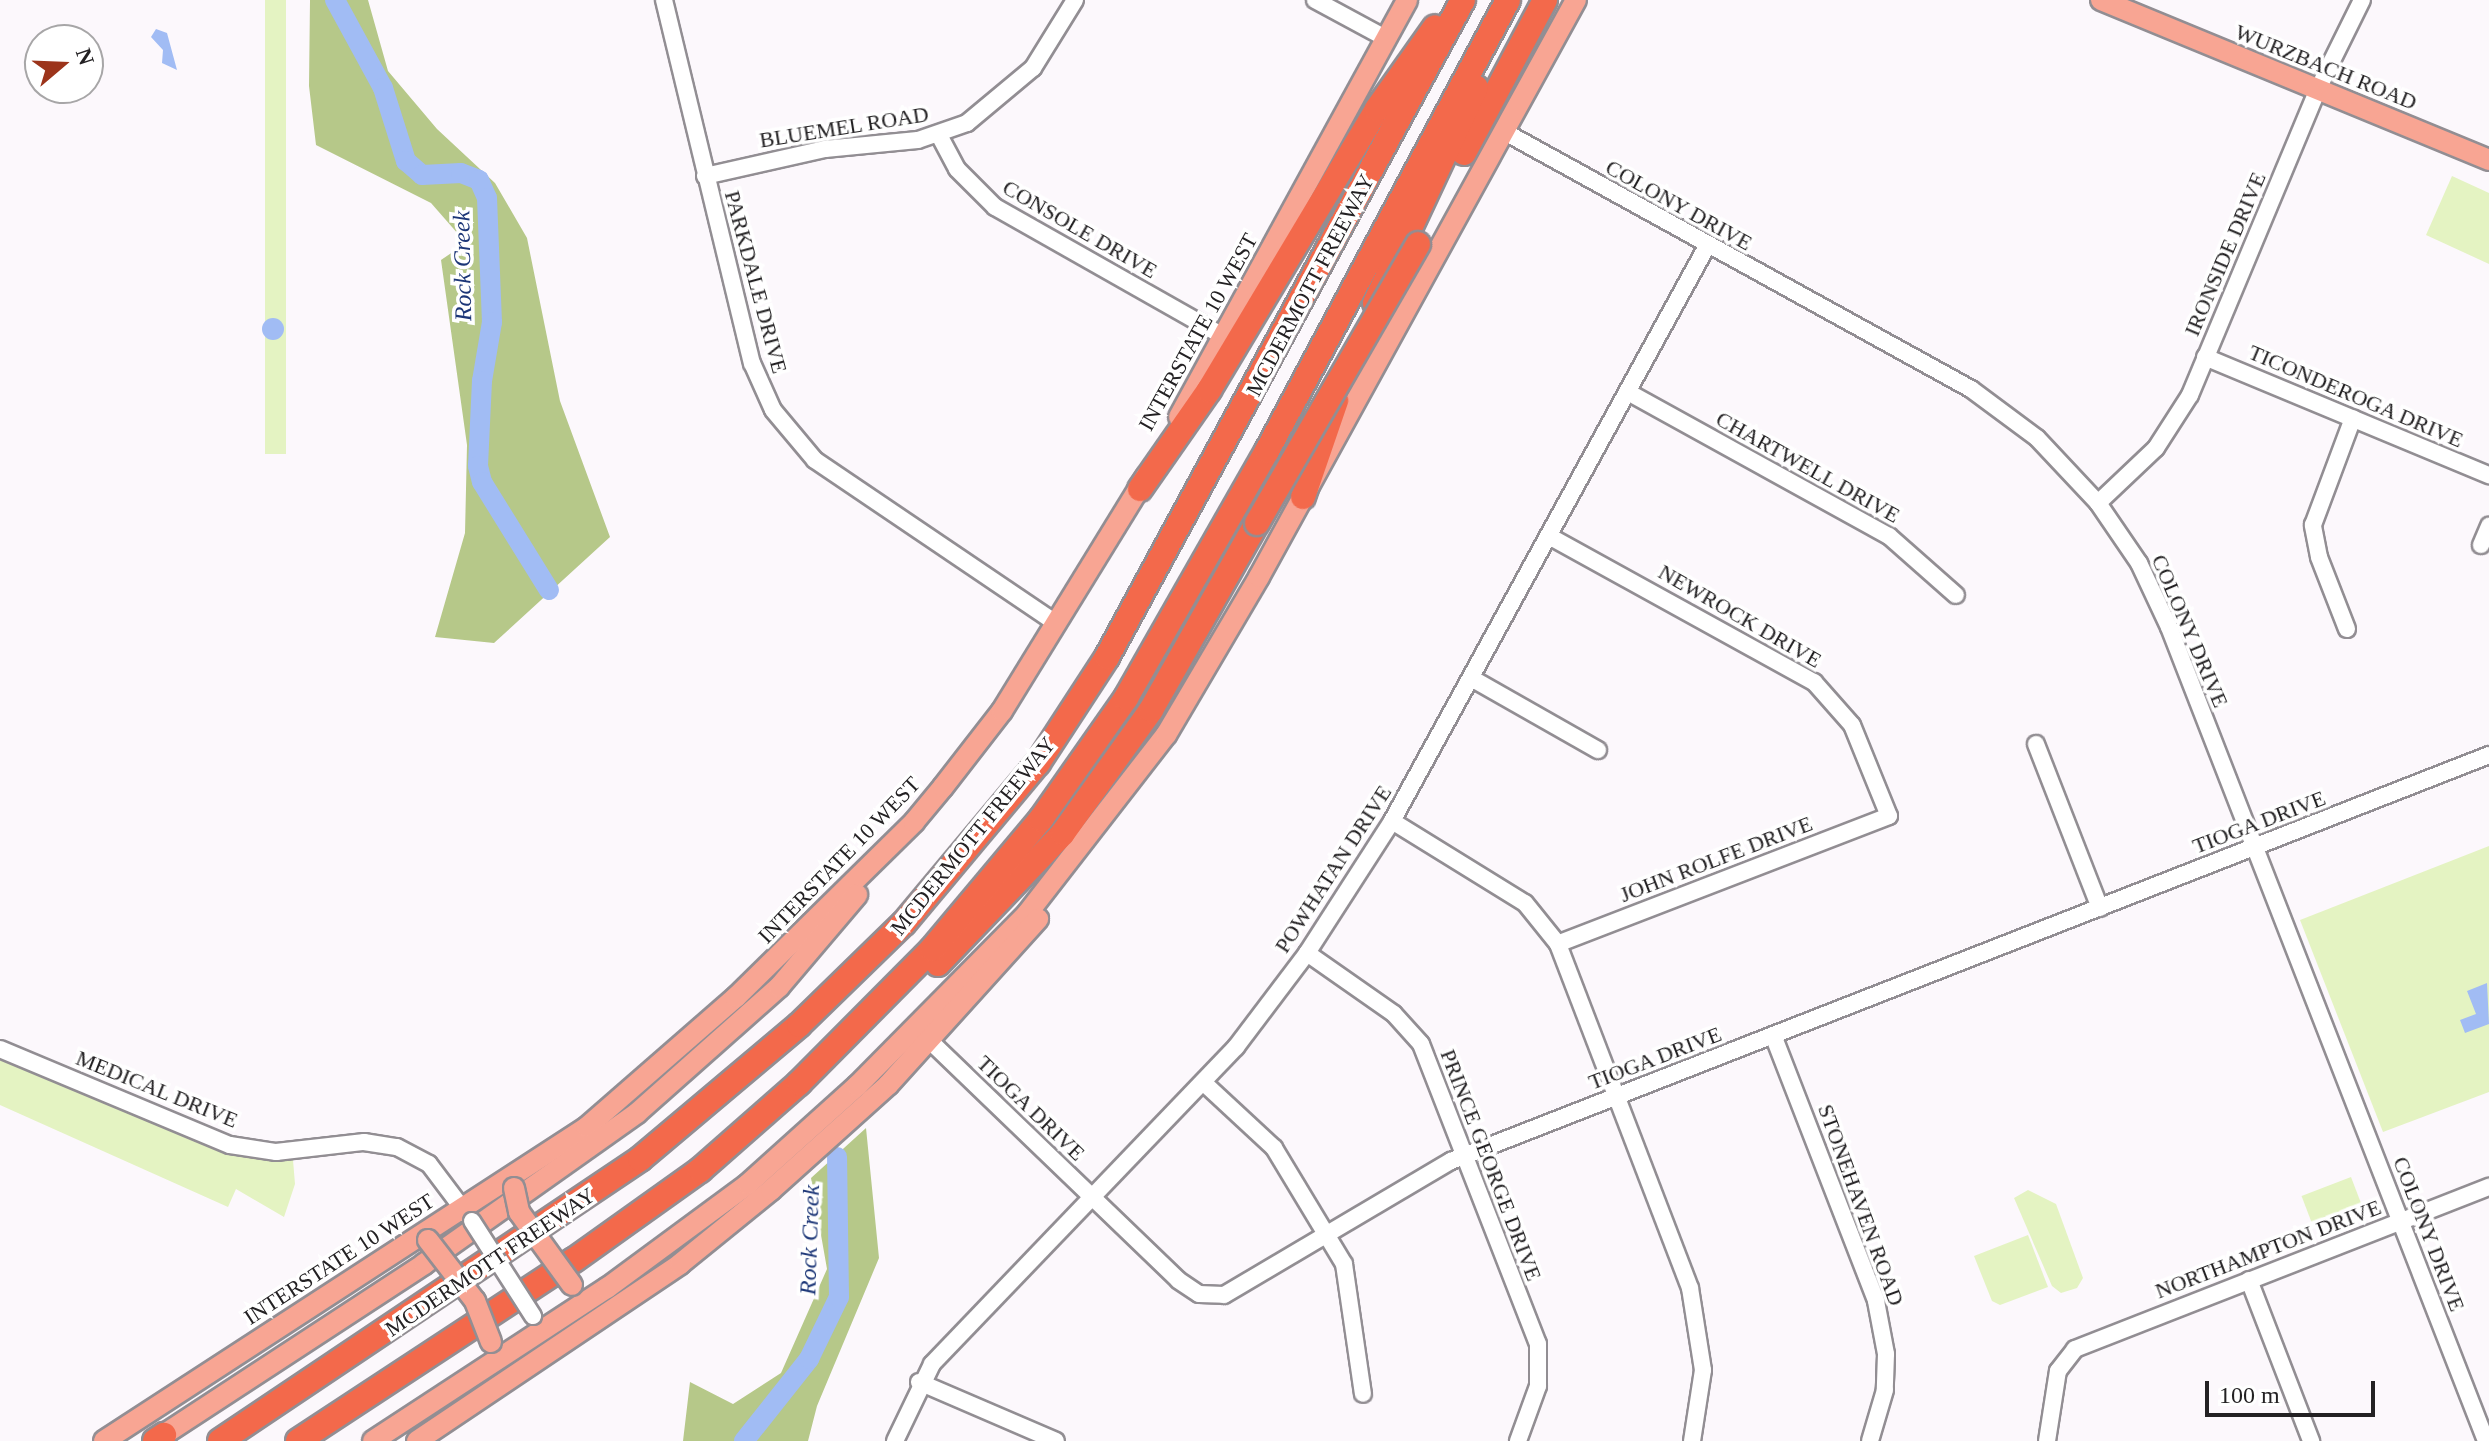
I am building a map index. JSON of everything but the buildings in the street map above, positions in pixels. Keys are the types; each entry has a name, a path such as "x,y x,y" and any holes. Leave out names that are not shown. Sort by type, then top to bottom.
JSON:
{"highway":[{"path":"1140,489 1272,291 1377,109 1455,0"},
{"name":"MCDERMOTT FREEWAY","path":"220,1441 640,1159 799,1025 914,911 1038,763 1107,657 1463,0"},
{"path":"1303,497 1387,274 1456,137 1509,0"},
{"name":"MCDERMOTT FREEWAY","path":"298,1441 574,1260 700,1170 840,1043 932,949 1041,819 1126,698 1267,451 1509,0"},
{"path":"840,1043 908,994 1063,833 1151,710 1418,244 1545,0"}],"main road":[{"name":"INTERSTATE 10 WEST","path":"104,1441 406,1243 468,1214 528,1164 587,1127 708,1023 914,822 1002,711 1140,489 1407,0"},
{"path":"423,1439 680,1264 811,1156 930,1041 1055,897 1149,760 1303,497 1576,0"},
{"name":"WURZBACH ROAD","path":"2101,0 2489,160"},
{"path":"373,1441 475,1374 538,1323 607,1288 748,1184 857,1086 1027,914 1149,760"},
{"path":"157,1439 563,1170 637,1113 779,987 914,822"},
{"path":"528,1164 514,1188 519,1212 572,1285 607,1288"},
{"path":"406,1243 428,1240 475,1301 491,1342 475,1374"}],"street":[{"name":"PARKDALE DRIVE","path":"664,0 752,363 785,429 840,480 1057,624"},
{"name":"BLUEMEL ROAD","path":"705,176 815,151 939,135 981,115 1025,78 1075,0"},
{"path":"1315,0 1387,39"},
{"name":"IRONSIDE DRIVE","path":"2098,503 2137,470 2174,424 2318,89 2362,0"},
{"name":"COLONY DRIVE","path":"1503,131 1971,389 2037,438 2098,503 2155,595 2486,1441"},
{"name":"CONSOLE DRIVE","path":"939,135 957,169 995,207 1223,336"},
{"name":"POWHATAN DRIVE","path":"895,1441 919,1382 1091,1196 1203,1082 1307,953 1392,821 1707,246"},
{"name":"TICONDEROGA DRIVE","path":"2205,357 2489,475"},
{"name":"CHARTWELL DRIVE","path":"1628,392 1889,536 1956,595"},
{"path":"2347,629 2319,557 2313,525 2353,418"},
{"path":"2481,545 2489,526"},
{"name":"NEWROCK DRIVE","path":"1549,536 1814,682 1852,725 1889,816"},
{"path":"1471,678 1598,750"},
{"path":"2036,744 2100,908"},
{"name":"TIOGA DRIVE","path":"930,1041 1178,1280 1206,1296 1243,1288 1465,1155 2489,755"},
{"name":"JOHN ROLFE DRIVE","path":"1558,944 1889,816"},
{"path":"1392,821 1525,903 1558,944 1697,1315 1703,1370 1692,1441"},
{"name":"PRINCE GEORGE DRIVE","path":"1307,953 1413,1030 1538,1344 1538,1386 1518,1441"},
{"name":"STONEHAVEN ROAD","path":"1773,1035 1876,1301 1886,1354 1885,1390 1870,1441"},
{"name":"MEDICAL DRIVE","path":"0,1049 230,1145 276,1152 364,1142 397,1147 429,1164 468,1214 538,1323"},
{"path":"1203,1082 1274,1148 1328,1236 1348,1278 1363,1394"},
{"name":"NORTHAMPTON DRIVE","path":"2047,1441 2058,1371 2066,1357 2249,1280 2489,1187"},
{"path":"2249,1280 2311,1441"},
{"path":"919,1382 1056,1441"}],"green space":[{"path":"265,0 286,0 286,454 265,454"},
{"path":"310,0 368,0 388,71 437,129 495,183 527,238 560,401 610,537 494,643 435,637 465,533 467,445 441,260 466,243 431,203 316,145 309,86"},
{"path":"2452,176 2489,193 2489,264 2426,235"},
{"path":"2489,846 2489,1092 2383,1132 2300,920"},
{"path":"0,1060 219,1151 293,1160 295,1184 284,1217 236,1189 228,1207 0,1105"},
{"path":"866,1128 879,1258 817,1406 808,1441 683,1441 690,1382 733,1404 781,1373 827,1269 811,1178"},
{"path":"2351,1177 2361,1203 2312,1222 2302,1196"},
{"path":"2028,1190 2056,1204 2083,1278 2077,1288 2061,1293 2052,1286 2014,1198"},
{"path":"2028,1235 2048,1287 2000,1305 1992,1301 1974,1256"}],"water":[{"path":"156,29 167,33 177,70 162,63 163,50 151,37"},
{"path":"269,318 277,318 284,329 277,340 269,340 262,333 262,325"},
{"path":"2487,983 2489,1024 2465,1033 2460,1020 2476,1014 2467,991"}],"waterway":[{"name":"Rock Creek","path":"335,0 383,88 406,161 422,175 461,173 479,180 487,198 492,322 482,381 478,466 482,482 549,590"},
{"name":"Rock Creek","path":"744,1441 809,1359 839,1297 837,1157"}]}
